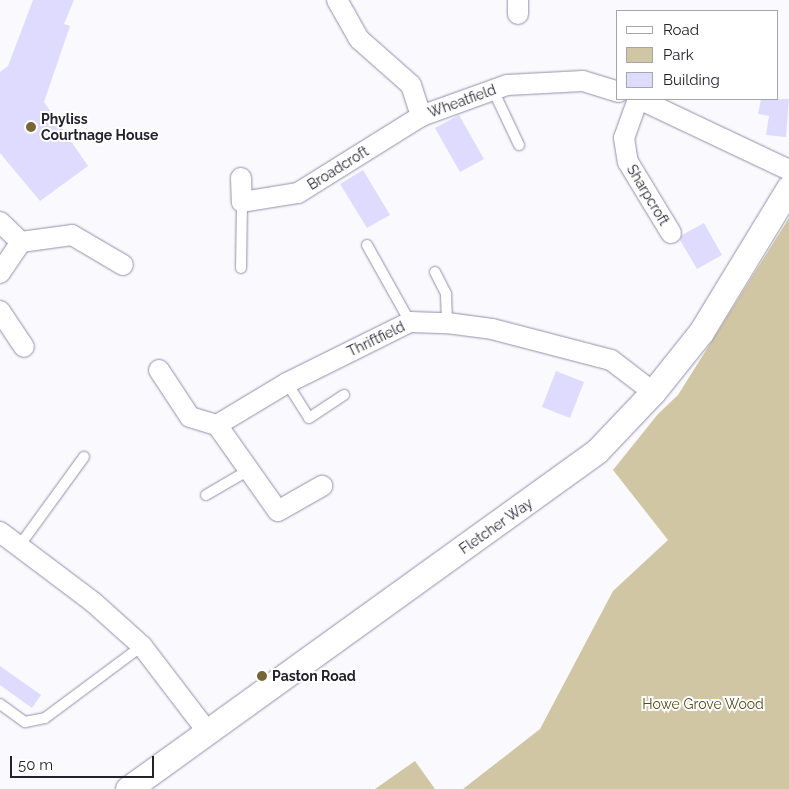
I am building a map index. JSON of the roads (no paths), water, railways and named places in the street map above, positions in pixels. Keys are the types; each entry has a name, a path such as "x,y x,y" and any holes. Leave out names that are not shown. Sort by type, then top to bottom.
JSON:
{"street":[{"name":"Wheatfield","path":"337,0 359,39 412,85 421,116 507,85 583,81 616,91"},
{"name":"Sharpcroft","path":"638,100 624,138 628,162 671,234"},
{"path":"640,100 789,170"},
{"name":"Broadcroft","path":"242,202 298,194 421,116"},
{"path":"241,178 242,202"},
{"name":"Fletcher Way","path":"134,787 207,731 549,489 597,452 653,392 701,332 789,188"},
{"path":"0,222 21,242"},
{"path":"0,273 21,242 72,235 122,265"},
{"path":"0,311 24,347"},
{"name":"Thriftfield","path":"217,425 287,383 410,322 447,323 492,329 610,360 653,392"},
{"path":"159,370 190,417 217,425 278,511 322,486"},
{"path":"0,532 93,602 142,646 207,731"}],"lane":[{"path":"493,90 520,145"},
{"path":"241,268 242,202"},
{"path":"367,245 410,322"},
{"path":"435,272 446,294 447,323"},
{"path":"287,383 308,418 344,395"},
{"path":"20,546 84,457"},
{"path":"206,495 248,470"},
{"path":"0,704 25,722 45,718 142,646"}],"place":[{"name":"Phyliss Courtnage House","path":"31,127"},
{"name":"Paston Road","path":"262,676"}],"park label":[{"name":"Howe Grove Wood","path":"703,704"}]}
